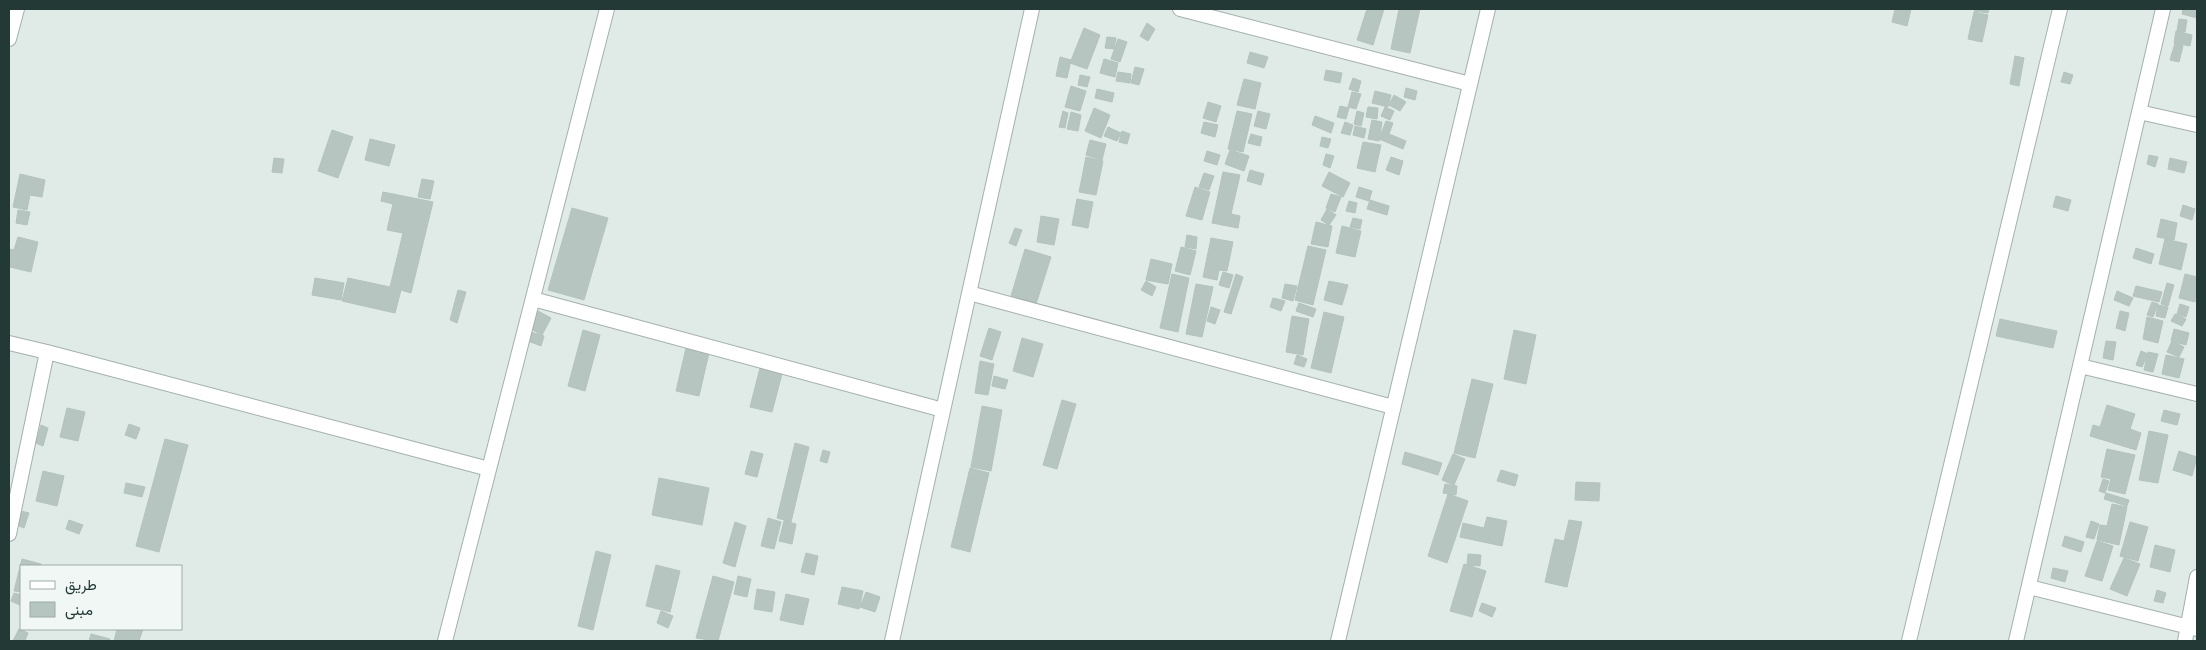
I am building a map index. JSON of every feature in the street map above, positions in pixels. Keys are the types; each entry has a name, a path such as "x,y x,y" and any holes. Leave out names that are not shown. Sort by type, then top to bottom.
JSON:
{"street":[{"path":"9,39 17,9"},
{"path":"445,641 608,9"},
{"path":"892,641 1032,9"},
{"path":"1180,9 1470,84"},
{"path":"1338,641 1488,9"},
{"path":"1909,641 2060,9"},
{"path":"2016,641 2163,9"},
{"path":"2139,112 2197,125"},
{"path":"969,293 1393,407"},
{"path":"533,299 943,410"},
{"path":"9,343 489,469"},
{"path":"9,534 47,352"},
{"path":"2080,366 2197,394"},
{"path":"2185,641 2192,628 2197,577"},
{"path":"2029,587 2192,628"}],"building":[{"path":"1367,9 1384,9 1373,45 1357,40"},
{"path":"1399,9 1420,9 1410,53 1391,49"},
{"path":"1895,9 1911,9 1907,26 1892,22"},
{"path":"1975,9 1989,9 1988,13 1974,11"},
{"path":"2183,9 2197,9 2197,18 2182,14"},
{"path":"1974,12 1988,15 1982,42 1968,39"},
{"path":"2179,19 2187,20 2185,32 2177,31"},
{"path":"1147,23 1155,29 1148,41 1140,36"},
{"path":"1084,28 1100,35 1087,69 1070,63"},
{"path":"2176,31 2192,35 2190,46 2174,43"},
{"path":"1107,37 1116,38 1114,49 1105,48"},
{"path":"1118,39 1127,42 1120,62 1111,59"},
{"path":"2175,43 2183,46 2179,62 2170,60"},
{"path":"1250,52 1268,57 1264,68 1247,63"},
{"path":"2015,56 2024,58 2019,86 2010,84"},
{"path":"1060,57 1071,60 1067,78 1056,76"},
{"path":"1104,59 1118,63 1115,77 1100,73"},
{"path":"1135,67 1144,69 1139,85 1131,83"},
{"path":"1326,70 1342,73 1340,83 1324,80"},
{"path":"1118,72 1131,74 1130,83 1116,81"},
{"path":"2064,72 2073,75 2070,84 2061,82"},
{"path":"1080,75 1090,77 1087,87 1078,85"},
{"path":"1353,78 1361,81 1358,92 1349,89"},
{"path":"1244,79 1261,83 1255,109 1237,105"},
{"path":"1071,86 1086,91 1080,111 1065,107"},
{"path":"1406,88 1417,91 1415,100 1404,97"},
{"path":"1097,89 1114,93 1112,102 1095,98"},
{"path":"1375,91 1391,95 1388,107 1372,103"},
{"path":"1352,92 1361,94 1356,109 1348,107"},
{"path":"1394,95 1406,102 1400,111 1389,105"},
{"path":"1208,102 1221,106 1216,122 1203,118"},
{"path":"1340,106 1349,108 1346,119 1337,117"},
{"path":"1368,107 1378,108 1377,119 1366,117"},
{"path":"1385,107 1394,111 1390,120 1381,116"},
{"path":"1094,108 1110,115 1101,138 1085,131"},
{"path":"1063,111 1068,113 1065,128 1059,127"},
{"path":"1237,111 1252,114 1243,152 1228,149"},
{"path":"1258,111 1270,114 1266,129 1254,126"},
{"path":"1357,111 1364,113 1361,126 1354,124"},
{"path":"1071,112 1081,115 1078,131 1067,129"},
{"path":"1315,116 1334,123 1331,133 1312,125"},
{"path":"1372,120 1382,122 1379,141 1368,139"},
{"path":"1386,121 1393,123 1389,134 1406,141 1403,149 1379,139"},
{"path":"1204,122 1218,125 1215,137 1201,133"},
{"path":"1345,122 1353,125 1350,135 1341,133"},
{"path":"1355,126 1366,129 1364,138 1353,135"},
{"path":"1108,127 1121,133 1117,141 1104,136"},
{"path":"332,130 353,137 338,178 318,171"},
{"path":"1122,131 1130,134 1127,144 1119,142"},
{"path":"1251,134 1262,137 1260,146 1248,143"},
{"path":"1322,137 1331,139 1328,148 1320,146"},
{"path":"370,139 395,145 389,166 365,160"},
{"path":"1090,140 1106,144 1102,160 1086,155"},
{"path":"1363,142 1381,145 1375,172 1357,168"},
{"path":"1230,150 1249,156 1244,171 1225,164"},
{"path":"1207,151 1220,155 1217,165 1204,161"},
{"path":"1326,154 1334,156 1330,168 1323,165"},
{"path":"2149,155 2158,157 2155,167 2147,164"},
{"path":"1086,157 1103,161 1096,195 1079,192"},
{"path":"1391,157 1403,161 1399,175 1386,170"},
{"path":"274,158 284,159 282,173 272,172"},
{"path":"2170,158 2187,162 2184,173 2168,169"},
{"path":"1250,170 1264,174 1261,185 1247,181"},
{"path":"1223,172 1240,175 1231,214 1240,216 1238,228 1212,223"},
{"path":"1329,172 1350,183 1343,197 1322,186"},
{"path":"1204,173 1214,176 1209,190 1199,187"},
{"path":"20,174 45,180 42,197 30,195 27,210 13,207"},
{"path":"422,179 434,181 430,199 418,197"},
{"path":"1195,187 1210,192 1202,220 1186,216"},
{"path":"1359,187 1372,191 1369,201 1356,197"},
{"path":"383,192 433,202 411,293 401,290 395,313 342,301 348,278 390,287 403,233 387,230 393,204 381,201"},
{"path":"1331,194 1341,197 1335,212 1326,208"},
{"path":"2056,196 2071,200 2068,211 2053,207"},
{"path":"1077,199 1093,202 1088,228 1072,225"},
{"path":"1370,200 1389,206 1387,215 1367,209"},
{"path":"1349,201 1357,203 1355,213 1346,211"},
{"path":"2183,205 2195,209 2192,220 2180,216"},
{"path":"572,208 608,218 584,300 548,290"},
{"path":"1327,209 1336,215 1329,225 1321,220"},
{"path":"18,210 30,212 27,225 16,223"},
{"path":"1041,216 1059,219 1054,245 1037,242"},
{"path":"1353,218 1362,220 1360,229 1350,227"},
{"path":"2161,219 2177,223 2174,240 2157,237"},
{"path":"1316,222 1332,226 1328,247 1311,244"},
{"path":"1342,226 1361,231 1355,257 1336,253"},
{"path":"1015,228 1022,230 1016,246 1009,243"},
{"path":"1187,235 1197,237 1196,249 1185,247"},
{"path":"18,237 38,242 31,272 10,267 9,249 14,250"},
{"path":"1211,238 1233,242 1227,271 1219,270 1217,280 1203,277"},
{"path":"2165,239 2187,244 2181,270 2159,264"},
{"path":"1308,246 1326,250 1313,305 1295,300"},
{"path":"1181,247 1196,251 1190,275 1175,271"},
{"path":"2136,248 2154,254 2151,264 2133,258"},
{"path":"1025,249 1051,257 1036,304 1011,296"},
{"path":"1151,259 1172,264 1168,284 1146,280"},
{"path":"1223,272 1233,275 1229,288 1219,285"},
{"path":"1172,274 1189,278 1178,332 1160,328"},
{"path":"1236,274 1243,277 1231,314 1224,312"},
{"path":"2185,274 2197,277 2195,302 2179,298"},
{"path":"315,278 344,283 341,300 312,295"},
{"path":"1146,281 1156,287 1152,296 1141,290"},
{"path":"1329,281 1348,285 1342,305 1324,300"},
{"path":"2167,283 2174,285 2168,306 2161,304"},
{"path":"1196,284 1213,287 1202,337 1186,334"},
{"path":"1285,284 1297,286 1293,301 1282,298"},
{"path":"2136,286 2162,292 2159,302 2133,296"},
{"path":"458,290 466,292 457,323 450,320"},
{"path":"2117,291 2133,298 2129,306 2114,300"},
{"path":"1273,298 1285,301 1281,311 1270,307"},
{"path":"2152,302 2158,304 2153,317 2147,315"},
{"path":"1299,303 1316,309 1313,317 1296,311"},
{"path":"2180,304 2189,307 2186,317 2177,314"},
{"path":"2158,305 2168,307 2165,318 2156,316"},
{"path":"1211,307 1220,310 1215,324 1207,321"},
{"path":"538,311 551,318 542,335 529,328"},
{"path":"2120,311 2129,313 2125,331 2116,328"},
{"path":"1324,312 1344,317 1331,373 1311,368"},
{"path":"2175,314 2186,319 2182,326 2171,321"},
{"path":"1292,316 1309,319 1303,355 1286,352"},
{"path":"2147,317 2163,321 2158,343 2143,339"},
{"path":"2000,319 2057,331 2053,348 1996,336"},
{"path":"989,328 1001,332 992,360 980,356"},
{"path":"2174,329 2189,333 2186,345 2171,341"},
{"path":"583,330 600,335 585,391 568,386"},
{"path":"1514,330 1536,335 1526,384 1504,379"},
{"path":"531,332 544,336 541,346 528,341"},
{"path":"1022,338 1043,344 1033,377 1013,371"},
{"path":"2106,341 2116,342 2113,360 2103,358"},
{"path":"2172,341 2184,347 2179,357 2167,352"},
{"path":"686,348 709,353 699,396 676,391"},
{"path":"2141,351 2148,354 2142,367 2136,365"},
{"path":"2148,352 2158,354 2153,372 2144,370"},
{"path":"1297,355 1307,359 1304,367 1294,364"},
{"path":"2166,355 2184,359 2179,378 2162,374"},
{"path":"980,361 994,364 988,395 975,393"},
{"path":"761,364 783,370 772,412 750,407"},
{"path":"994,376 1008,380 1005,389 992,386"},
{"path":"1472,379 1493,384 1475,458 1454,453"},
{"path":"1062,400 1076,404 1057,469 1043,465"},
{"path":"2107,405 2135,414 2130,429 2141,433 2136,450 2090,436 2093,425 2100,427"},
{"path":"982,406 1002,410 991,471 971,467"},
{"path":"67,408 85,412 78,441 60,437"},
{"path":"2164,410 2180,414 2177,425 2161,421"},
{"path":"129,424 140,428 136,439 125,435"},
{"path":"41,425 48,428 43,446 36,443"},
{"path":"2149,431 2168,435 2158,483 2139,480"},
{"path":"165,439 188,445 159,552 136,546"},
{"path":"795,443 809,447 791,522 777,518"},
{"path":"2107,449 2135,455 2125,494 2108,490 2111,479 2101,477"},
{"path":"823,450 830,452 827,463 820,461"},
{"path":"751,451 763,454 757,477 745,474"},
{"path":"2179,451 2197,457 2192,476 2173,470"},
{"path":"1405,452 1442,463 1438,475 1402,464"},
{"path":"1453,454 1465,459 1454,485 1442,480"},
{"path":"970,468 989,473 970,552 951,547"},
{"path":"1501,470 1518,475 1515,486 1497,481"},
{"path":"43,471 64,476 57,506 36,501"},
{"path":"659,478 709,488 702,525 652,515"},
{"path":"2103,479 2109,481 2105,493 2099,491"},
{"path":"1576,482 1600,483 1599,501 1575,500"},
{"path":"126,483 145,487 142,497 124,493"},
{"path":"1445,484 1457,486 1456,495 1443,493"},
{"path":"2106,493 2129,500 2127,506 2104,499"},
{"path":"1448,494 1468,501 1447,563 1428,556"},
{"path":"2112,504 2127,507 2119,545 2097,540 2100,525 2107,526"},
{"path":"21,511 29,513 24,528 17,525"},
{"path":"1487,517 1507,521 1502,546 1460,537 1463,523 1484,528"},
{"path":"768,518 781,522 774,549 761,546"},
{"path":"69,520 83,525 79,534 66,529"},
{"path":"1569,520 1582,522 1567,587 1545,582 1555,539 1564,541"},
{"path":"784,521 796,524 792,544 779,541"},
{"path":"2091,521 2099,524 2094,539 2086,537"},
{"path":"735,522 746,526 735,567 723,563"},
{"path":"2130,522 2148,527 2138,561 2120,556"},
{"path":"2065,536 2084,542 2081,552 2062,546"},
{"path":"2097,541 2113,546 2102,581 2085,576"},
{"path":"2155,545 2175,550 2170,572 2150,567"},
{"path":"596,551 611,555 593,630 578,626"},
{"path":"806,553 818,556 814,575 801,572"},
{"path":"1468,554 1481,555 1480,566 1467,565"},
{"path":"2124,558 2140,564 2127,596 2110,589"},
{"path":"22,559 41,564 41,565 20,565"},
{"path":"1464,564 1486,571 1472,617 1450,611"},
{"path":"656,565 680,571 670,612 646,606"},
{"path":"20,567 20,592 14,591"},
{"path":"2053,568 2068,571 2065,582 2051,578"},
{"path":"713,576 734,582 718,641 696,638"},
{"path":"738,576 751,579 747,597 734,594"},
{"path":"842,587 863,591 859,609 838,604"},
{"path":"757,589 775,592 772,612 754,609"},
{"path":"2157,590 2166,593 2163,603 2154,601"},
{"path":"866,592 880,597 875,612 860,607"},
{"path":"14,593 20,595 20,605 11,601"},
{"path":"786,594 809,599 803,625 780,620"},
{"path":"1482,603 1496,608 1492,617 1479,611"},
{"path":"661,611 673,616 668,628 657,623"},
{"path":"19,629 28,633 25,641 13,641"},
{"path":"117,630 143,630 139,641 114,641"},
{"path":"91,634 110,639 109,641 89,641"}]}
